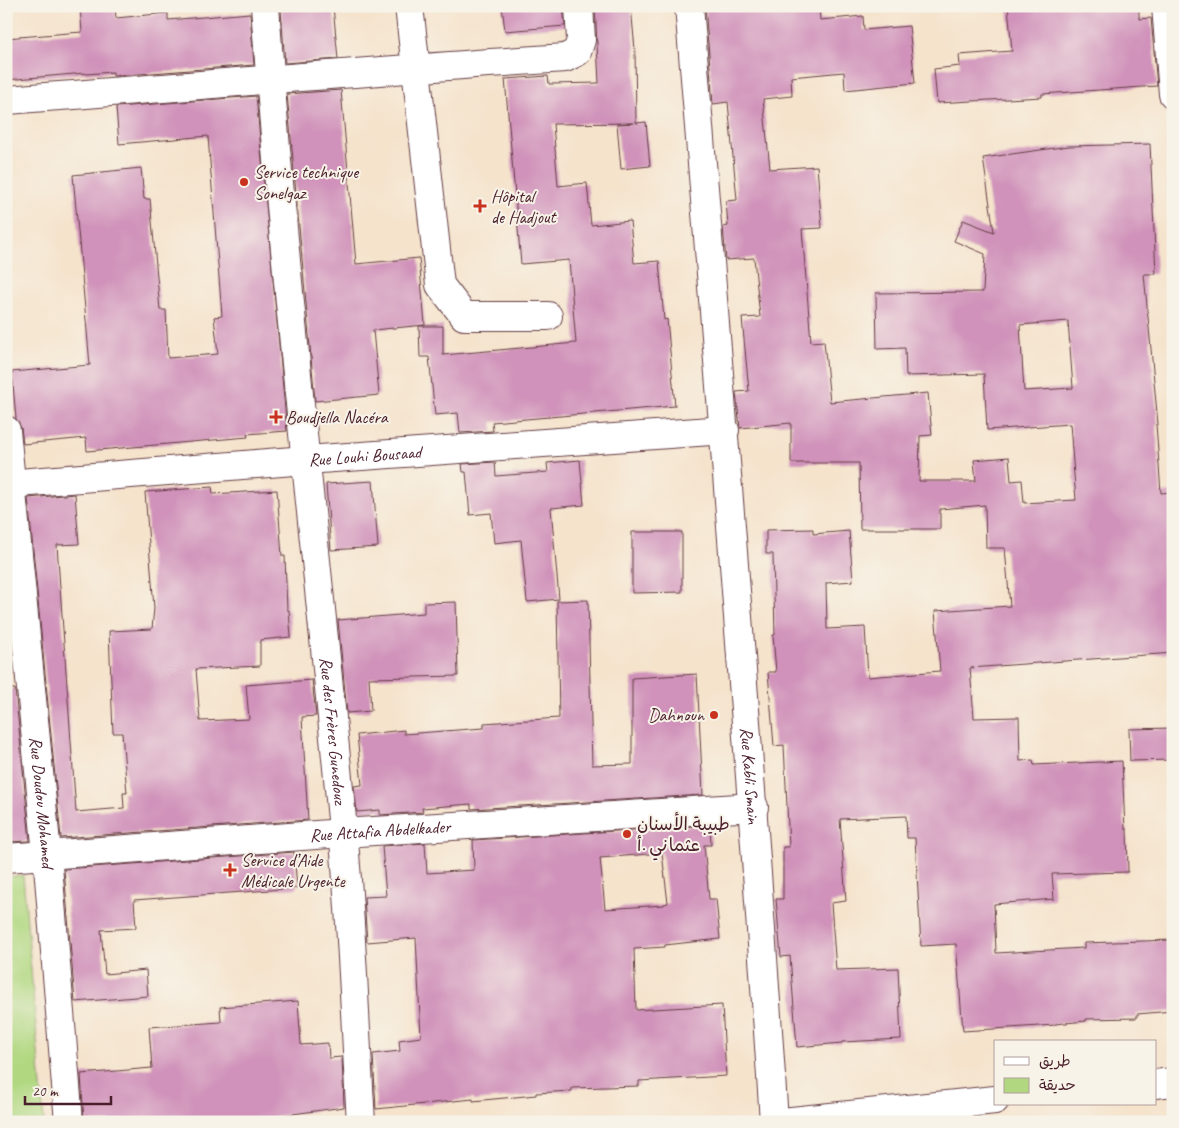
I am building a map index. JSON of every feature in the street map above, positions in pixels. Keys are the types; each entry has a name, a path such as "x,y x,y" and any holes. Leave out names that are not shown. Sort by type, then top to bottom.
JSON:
{"street":[{"name":"Rue des Frères Gunedouz","path":"265,6 270,81 343,833 361,1122"},
{"path":"409,6 440,285 464,316 548,316"},
{"path":"6,100 565,58 577,52 581,40 579,6"},
{"name":"Rue Kabli Smain","path":"689,6 725,430 754,807 774,1122"},
{"path":"1166,6 1173,94"},
{"name":"Rue Doudou Mohamed","path":"6,430 8,483 47,854 69,1122"},
{"name":"Rue Louhi Bousaad","path":"8,483 725,430"},
{"name":"Rue Attafia Abdelkader","path":"6,858 343,833 754,807"},
{"path":"1156,1084 1173,1082"},
{"path":"782,1122 994,1100"}],"green space":[{"path":"23,875 44,1122 6,1122 6,877"}],"building":[{"path":"80,6 115,6 116,18 168,13 168,20 250,13 254,65 113,76 113,72 85,73 6,80 6,38 82,32"},
{"path":"287,6 333,6 338,59 285,63 281,10 288,9"},
{"path":"502,6 563,6 565,26 505,31"},
{"path":"595,6 631,6 635,50 636,123 646,122 650,166 621,169 617,124 634,123 553,124 558,186 587,183 591,225 630,221 634,263 659,261 664,320 667,319 675,406 492,422 493,431 460,433 458,413 435,415 429,357 420,357 419,326 443,326 443,355 576,343 569,260 521,264 505,79 548,76 549,84 599,83"},
{"path":"705,6 819,6 820,20 863,16 864,30 909,26 915,83 845,90 844,72 791,77 792,96 763,99 770,169 817,166 822,228 802,229 811,342 824,341 830,402 928,393 932,435 920,436 919,481 976,481 974,460 1009,457 1011,481 1022,480 1024,503 1076,500 1070,424 987,430 984,374 906,376 905,348 877,349 876,293 983,292 985,254 954,241 963,220 994,232 983,158 1069,146 1150,144 1156,274 1144,274 1158,424 1156,424 1161,493 1173,492 1173,653 970,668 974,718 1019,717 1020,761 1033,760 1034,765 1122,761 1128,872 1052,874 1054,899 994,904 996,953 1084,948 1084,943 1173,940 1173,1011 1137,1014 1137,1018 1086,1019 1086,1021 1055,1025 963,1031 956,944 921,946 915,838 907,838 906,816 840,819 846,901 831,903 836,970 898,968 901,1039 842,1042 797,1047 790,956 781,957 776,899 783,899 783,847 789,847 784,745 774,746 768,672 776,672 773,635 775,635 773,554 766,554 766,530 813,529 813,534 849,531 853,581 826,583 827,629 865,627 868,677 940,671 935,611 1010,606 1005,548 986,548 985,505 940,509 940,529 860,529 859,463 791,463 791,423 740,428 736,392 749,391 742,318 760,317 754,258 726,260 723,227 728,226 726,201 737,200 728,102 713,104","holes":["1068,321 1073,388 1024,391 1020,325"]},
{"path":"1008,6 1139,6 1139,19 1151,18 1157,86 1042,94 1042,97 937,103 934,69 960,66 959,55 1012,51"},
{"path":"341,90 356,264 419,258 425,325 373,330 379,395 315,401 287,94"},
{"path":"256,96 287,431 247,434 248,437 87,451 86,438 23,444 21,428 16,419 12,372 90,365 73,175 141,168 144,199 150,199 160,310 166,310 168,358 218,354 214,317 222,316 208,136 119,144 116,107"},
{"path":"580,460 584,505 551,508 559,599 527,602 521,540 494,543 491,513 470,515 466,472 463,472 462,464 495,462 496,476 548,472 547,463"},
{"path":"373,481 378,547 331,550 326,484"},
{"path":"212,487 213,494 277,490 282,556 285,556 287,610 289,610 291,637 260,640 260,666 196,669 200,721 249,719 246,685 312,680 316,716 302,717 308,820 61,838 28,498 75,494 79,544 57,545 76,812 124,808 123,793 127,793 122,733 113,733 109,631 152,629 154,608 145,492"},
{"path":"632,532 682,532 682,592 632,593"},
{"path":"588,600 592,765 632,764 632,678 697,674 703,795 471,809 471,804 422,808 423,812 380,815 380,810 357,812 354,786 362,785 357,735 404,730 404,734 484,728 484,723 559,718 557,601"},
{"path":"456,602 458,676 369,678 371,711 347,713 338,620 424,613 424,603"},
{"path":"6,689 15,689 30,841 6,842"},
{"path":"1173,728 1173,760 1130,761 1129,729"},
{"path":"710,825 711,845 704,845 709,899 716,899 720,939 665,945 665,947 634,949 636,1010 722,1005 726,1076 639,1081 639,1086 572,1088 572,1091 536,1093 536,1095 473,1101 473,1099 376,1109 373,1054 400,1051 399,1040 421,1037 416,938 367,942 364,897 386,896 382,846 425,843 427,873 474,870 473,840","holes":["662,853 668,903 664,905 605,909 600,858"]},
{"path":"294,852 297,888 134,900 136,928 101,930 105,974 146,970 148,996 75,1002 64,869"},
{"path":"298,1001 301,1045 328,1043 329,1058 342,1057 344,1107 279,1117 225,1122 84,1122 81,1074 152,1068 149,1027 221,1022 220,1007"}],"place":[{"name":"Service technique Sonelgaz","path":"244,182"},
{"name":"Hôpital de Hadjout","path":"480,206"},
{"name":"Boudjella Nacéra","path":"276,417"},
{"name":"Dahnoun","path":"714,715"},
{"name":"طبيبة الأسنان عثماني .أ","path":"627,834"},
{"name":"Service d’Aide Médicale Urgente","path":"230,870"}]}
